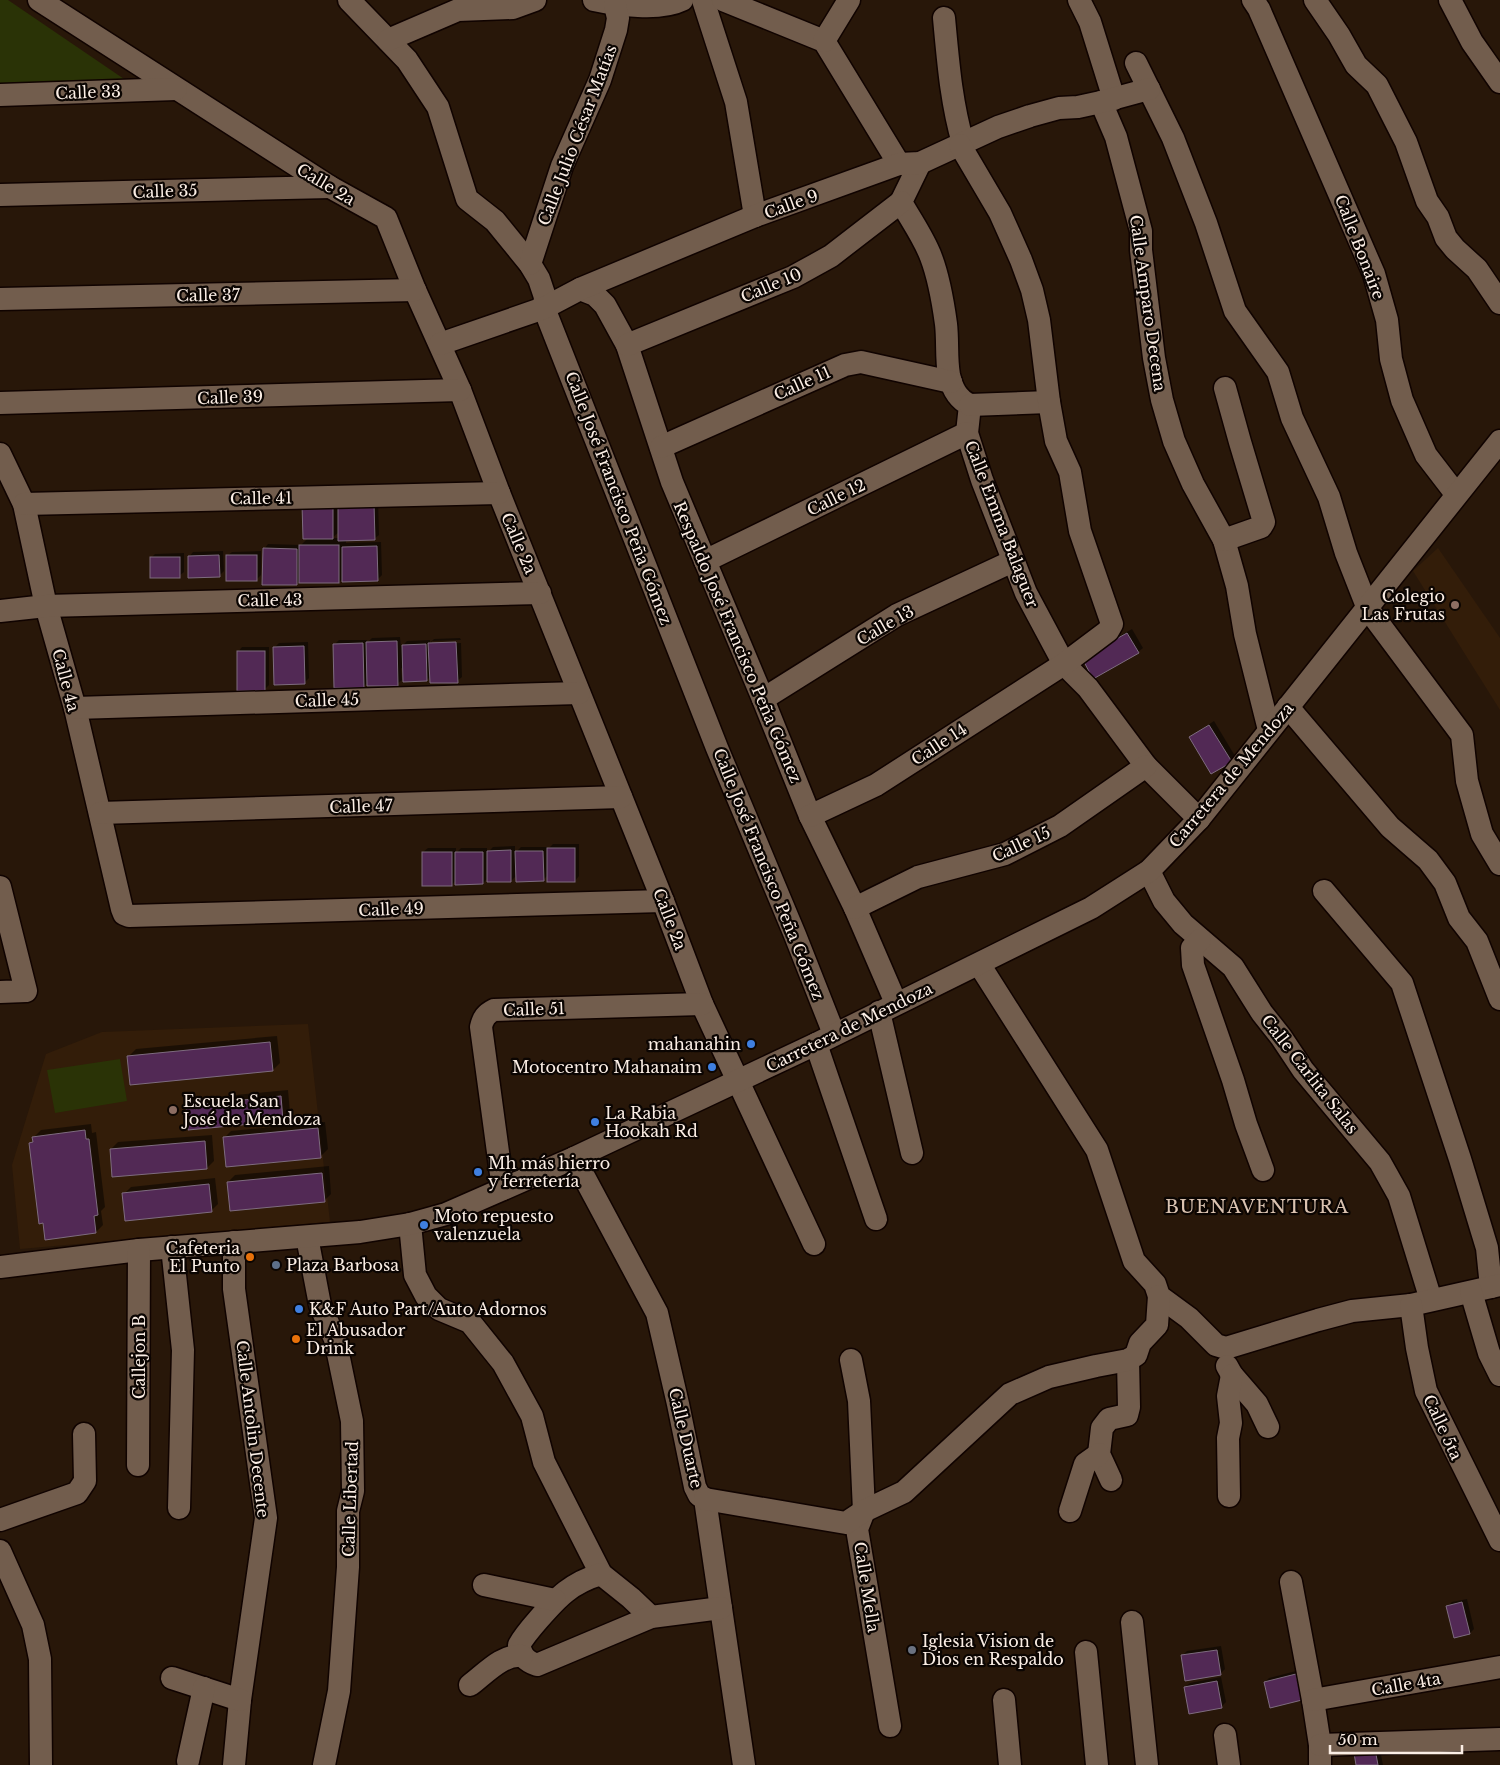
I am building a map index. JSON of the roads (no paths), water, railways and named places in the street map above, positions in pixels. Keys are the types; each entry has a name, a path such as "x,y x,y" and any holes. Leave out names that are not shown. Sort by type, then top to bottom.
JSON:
{"street":[{"name":"Calle 2a","path":"39,0 176,90 330,187 386,218 415,290 460,390 702,1004 814,1244"},
{"name":"Calle José Francisco Peña Gómez","path":"349,0 407,60 438,107 467,199 495,221 530,264 539,279 545,297 544,308 717,748 795,935 876,1219"},
{"path":"388,40 458,10 513,8 535,0"},
{"path":"594,0 616,5 675,4 682,0"},
{"path":"703,0 736,102 756,216"},
{"path":"723,0 824,41 910,164 901,202 930,255 937,276 946,326 948,371 957,396 963,402 970,405 1048,402 1039,320 1021,260 1000,213 962,144 951,89 944,18"},
{"path":"824,41 849,0"},
{"name":"Calle Amparo Decena","path":"1079,0 1090,22 1116,137 1141,231 1141,250 1154,358 1162,400 1174,441 1193,484 1224,540 1269,730"},
{"name":"Calle Bonaire","path":"1253,0 1259,9 1374,274 1387,320 1391,359 1402,400 1426,455 1456,494"},
{"path":"1315,0 1339,35 1356,65 1377,85 1406,142 1427,201 1438,217 1446,238 1455,249 1478,269 1500,303"},
{"path":"1450,0 1472,42 1500,82"},
{"name":"Calle Julio César Matías","path":"530,264 562,166 600,80 616,30 618,18 616,5"},
{"path":"1136,63 1173,138 1203,215 1235,311 1278,372 1292,418 1329,497 1346,553 1368,609 1462,735 1467,781 1482,834 1500,864"},
{"name":"Calle 9","path":"440,344 544,308 580,289 756,216 910,164 962,144 998,127 1059,108 1078,107 1149,89"},
{"name":"Calle 33","path":"0,94 176,90"},
{"name":"Calle 35","path":"0,195 330,187"},
{"name":"Calle 10","path":"628,345 793,277 831,256 901,202"},
{"name":"Respaldo José Francisco Peña Gómez","path":"580,289 595,295 605,305 628,345 672,482 810,816 855,908 888,1007 912,1153"},
{"name":"Calle 37","path":"0,299 415,290"},
{"name":"Calle 11","path":"661,447 845,365 861,362 951,382"},
{"path":"1224,540 1260,527 1264,522 1225,388"},
{"name":"Calle 39","path":"0,403 460,390"},
{"name":"Calle 14","path":"810,816 876,785 1064,664 1108,630 1112,624 1080,532 1070,472 1056,441 1048,402"},
{"name":"Calle Emma Balaguer","path":"970,405 967,433 982,480 1026,593 1064,664 1088,688 1146,766 1199,819"},
{"name":"Calle 12","path":"705,561 967,433"},
{"name":"Carretera de Mendoza","path":"0,1267 139,1250 360,1232 410,1224 446,1214 574,1158 825,1039 1091,908 1149,871 1199,819 1500,441"},
{"name":"Calle 4a","path":"0,454 24,504 46,606 75,708 122,909"},
{"name":"Calle 41","path":"24,504 499,493"},
{"name":"Calle 13","path":"763,699 897,615 1013,561"},
{"name":"Calle 43","path":"0,611 46,606 540,593"},
{"name":"Calle 45","path":"75,708 579,692"},
{"path":"1288,707 1390,827 1428,860 1445,883 1458,918 1478,941 1500,999"},
{"name":"Calle 15","path":"855,908 918,877 1005,854 1060,826 1146,766"},
{"name":"Calle 47","path":"100,813 621,797"},
{"name":"Calle Carlita Salas","path":"1149,871 1164,901 1183,924 1233,967 1262,1013 1303,1070 1380,1162 1399,1196 1421,1302"},
{"path":"0,886 26,991 0,992"},
{"path":"1324,891 1402,983 1487,1248 1489,1353 1500,1376"},
{"name":"Calle 49","path":"122,909 124,914 129,916 663,901"},
{"path":"1200,940 1192,948 1193,965 1263,1170"},
{"path":"705,1499 846,1523 864,1511 904,1492 1010,1394 1049,1377 1128,1360 1136,1356 1140,1343 1157,1325 1159,1296 1155,1284 1134,1261 1097,1150 979,964"},
{"name":"Calle 51","path":"503,1190 481,1027 482,1020 487,1014 494,1010 702,1004"},
{"name":"Calle Duarte","path":"574,1158 657,1312 695,1487 699,1495 705,1499 744,1765"},
{"path":"410,1224 416,1274 426,1296 439,1309 470,1322 502,1362 532,1416 544,1462 601,1574 651,1617"},
{"name":"Calle Libertad","path":"307,1237 320,1305 335,1339 352,1421 353,1491 348,1511 348,1567 339,1691 324,1765"},
{"name":"Calle Antolin Decente","path":"234,1242 234,1288 266,1518 240,1700 234,1765"},
{"path":"172,1247 183,1350 179,1508"},
{"name":"Callejon B","path":"138,1465 139,1250"},
{"path":"1226,1345 1352,1311 1421,1302 1487,1288"},
{"path":"1159,1296 1226,1345 1232,1375 1228,1396 1231,1423 1228,1438 1229,1496"},
{"name":"Calle 5ta","path":"1421,1302 1417,1348 1426,1392 1493,1510 1500,1540"},
{"name":"Calle Mella","path":"850,1360 860,1401 864,1511 857,1529 890,1726"},
{"path":"1111,1480 1099,1454 1102,1428 1109,1419 1128,1415 1128,1360"},
{"path":"1232,1375 1257,1404 1268,1427"},
{"path":"0,1520 77,1494 85,1482 84,1434"},
{"path":"1070,1511 1085,1464 1099,1454"},
{"path":"0,1551 33,1625 40,1659 42,1765"},
{"path":"601,1574 586,1578 575,1584 555,1600 524,1637 519,1646 522,1656 537,1665 651,1617 721,1608"},
{"path":"1291,1582 1313,1700 1320,1755 1500,1739"},
{"path":"484,1585 555,1600"},
{"path":"1132,1622 1147,1765"},
{"path":"1086,1652 1097,1765"},
{"path":"470,1685 503,1660 511,1656 522,1656"},
{"name":"Calle 4ta","path":"1313,1700 1500,1667"},
{"path":"172,1678 240,1700"},
{"path":"188,1761 204,1688"},
{"path":"1004,1700 1010,1765"},
{"path":"1225,1735 1229,1765"}],"place":[{"name":"Colegio Las Frutas","path":"1455,605"},
{"name":"mahanahin","path":"751,1044"},
{"name":"Motocentro Mahanaim","path":"712,1067"},
{"name":"Escuela San José de Mendoza","path":"173,1110"},
{"name":"La Rabia Hookah Rd","path":"595,1122"},
{"name":"Mh más hierro y ferretería","path":"478,1172"},
{"name":"Moto repuesto valenzuela","path":"424,1225"},
{"name":"Cafeteria El Punto","path":"250,1257"},
{"name":"Plaza Barbosa","path":"276,1265"},
{"name":"K&F Auto Part/Auto Adornos","path":"299,1309"},
{"name":"El Abusador Drink","path":"296,1339"},
{"name":"Iglesia Vision de Dios en Respaldo","path":"912,1650"}],"district":[{"name":"BUENAVENTURA","path":"1257,1207"}]}
